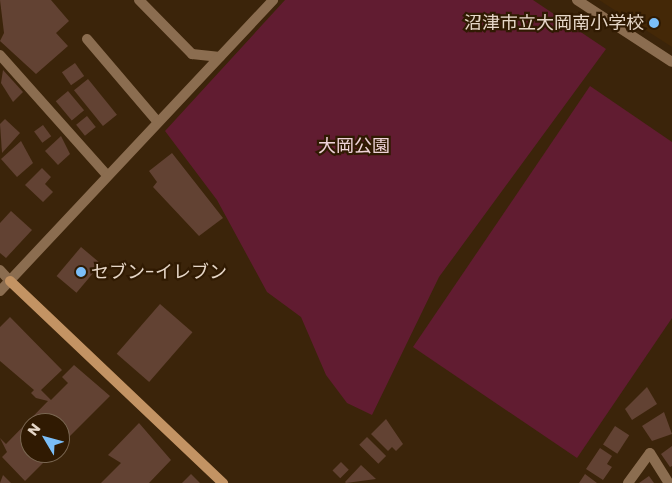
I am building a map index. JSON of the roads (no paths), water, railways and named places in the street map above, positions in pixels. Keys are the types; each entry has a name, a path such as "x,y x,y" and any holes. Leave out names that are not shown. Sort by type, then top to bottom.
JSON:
{"street":[{"path":"139,0 192,54 220,57"},
{"path":"0,291 106,175 273,0"},
{"path":"577,0 672,62"},
{"path":"87,39 158,122"},
{"path":"0,55 106,175"},
{"path":"0,270 222,483"},
{"path":"628,483 650,453 669,483"}],"place":[{"name":"沼津市立大岡南小学校","path":"654,23"},
{"name":"セブン-イレブン","path":"81,272"}],"park label":[{"name":"大岡公園","path":"354,146"}]}
